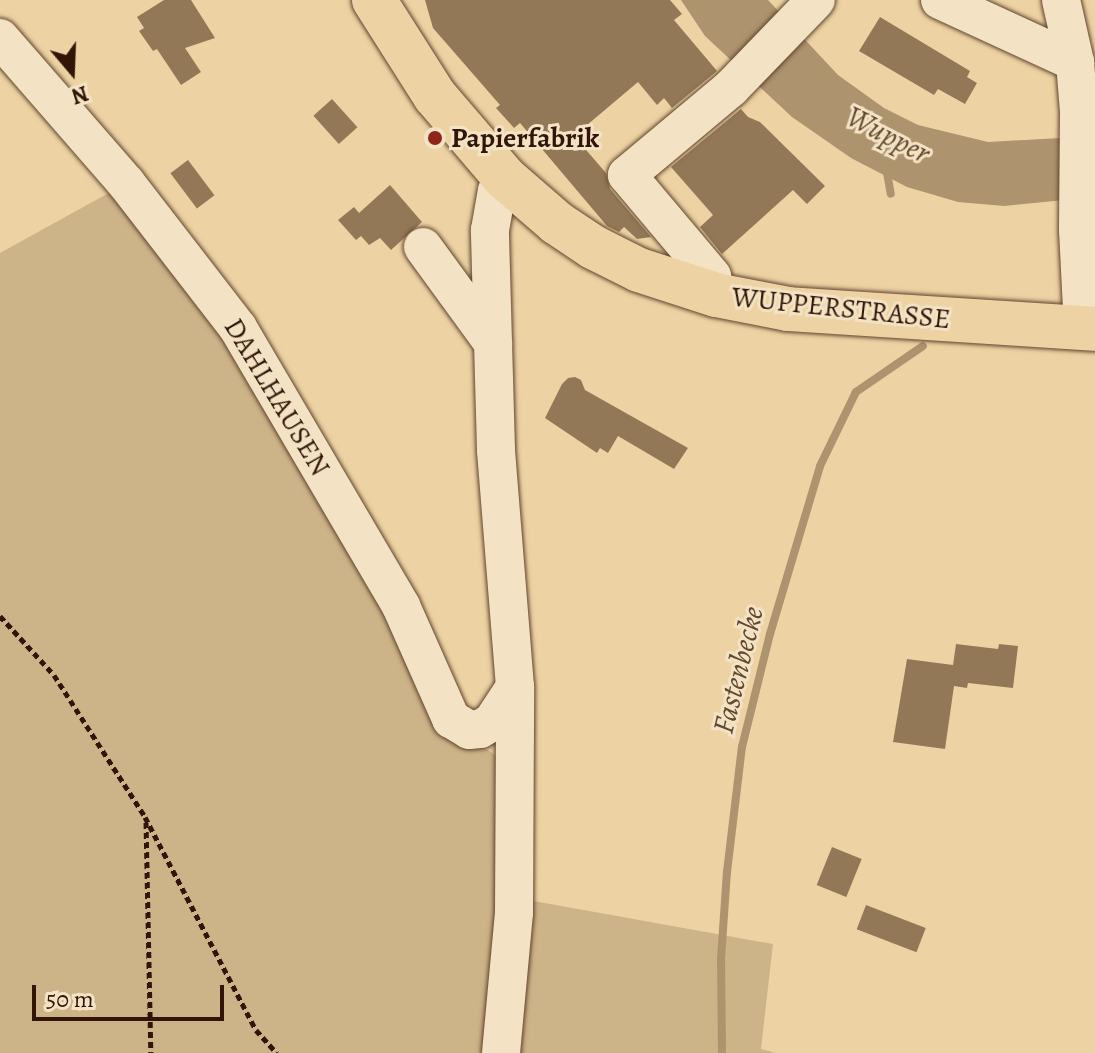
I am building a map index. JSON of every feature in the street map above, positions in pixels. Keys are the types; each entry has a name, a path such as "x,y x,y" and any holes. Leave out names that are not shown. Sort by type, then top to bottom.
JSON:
{"main road":[{"name":"WUPPERSTRASSE","path":"374,0 435,96 505,178 557,223 593,247 639,270 716,295 788,309 1089,329"}],"street":[{"path":"940,0 1075,62"},
{"path":"1061,0 1075,62 1079,112 1078,230 1089,329"},
{"path":"716,295 712,276 627,175 731,88 810,6"},
{"name":"DAHLHAUSEN","path":"0,38 126,183 238,328 401,606 451,719 469,730 480,729 492,722 515,687"},
{"path":"501,1053 514,913 515,687 496,450 490,230 497,191 505,178"},
{"path":"423,247 493,343"}],"path":[{"path":"0,616 54,675 145,817 256,1030 277,1053"},
{"path":"145,817 151,1053"}],"shaded area":[{"path":"125,184 238,333 450,724 511,766 488,1053 0,1053 0,253"},
{"path":"528,900 773,944 761,1049 776,1053 514,1053"}],"water":[{"name":"Wupper","path":"681,0 768,0 838,75 884,108 918,125 988,142 1095,136 1095,197 1004,206 958,202 907,187 851,158 792,117 705,36"}],"building":[{"path":"164,0 191,0 215,38 185,48 201,72 181,85 157,49 153,51 139,31 144,28 137,17"},
{"path":"425,0 670,0 682,14 674,20 717,71 672,108 664,98 657,105 638,82 574,136 606,173 610,189 651,237 637,239 624,227 619,232 607,226 520,123 514,128 496,108 500,105 433,28"},
{"path":"880,17 970,71 967,77 977,83 965,104 938,89 934,95 859,51"},
{"path":"332,99 357,127 339,144 313,116"},
{"path":"741,109 748,117 760,122 825,186 807,204 793,190 722,254 700,227 713,215 671,167"},
{"path":"188,160 214,195 197,208 170,173"},
{"path":"390,185 422,222 391,250 380,238 369,245 361,236 356,240 338,220 354,207 359,213"},
{"path":"568,378 581,380 585,390 688,448 674,469 618,436 608,453 600,448 597,453 545,418 562,384"},
{"path":"956,644 998,649 999,644 1018,646 1013,688 968,683 967,688 954,686 945,749 893,742 907,659 953,665"},
{"path":"832,847 862,859 846,897 817,885"},
{"path":"866,905 926,928 916,952 857,929"}],"waterway":[{"name":"Fastenbecke","path":"886,167 891,194"},
{"name":"Fastenbecke","path":"722,1053 721,959 727,872 742,747 770,634 820,466 856,392 923,346"}],"place":[{"name":"Papierfabrik","path":"435,138"}]}
